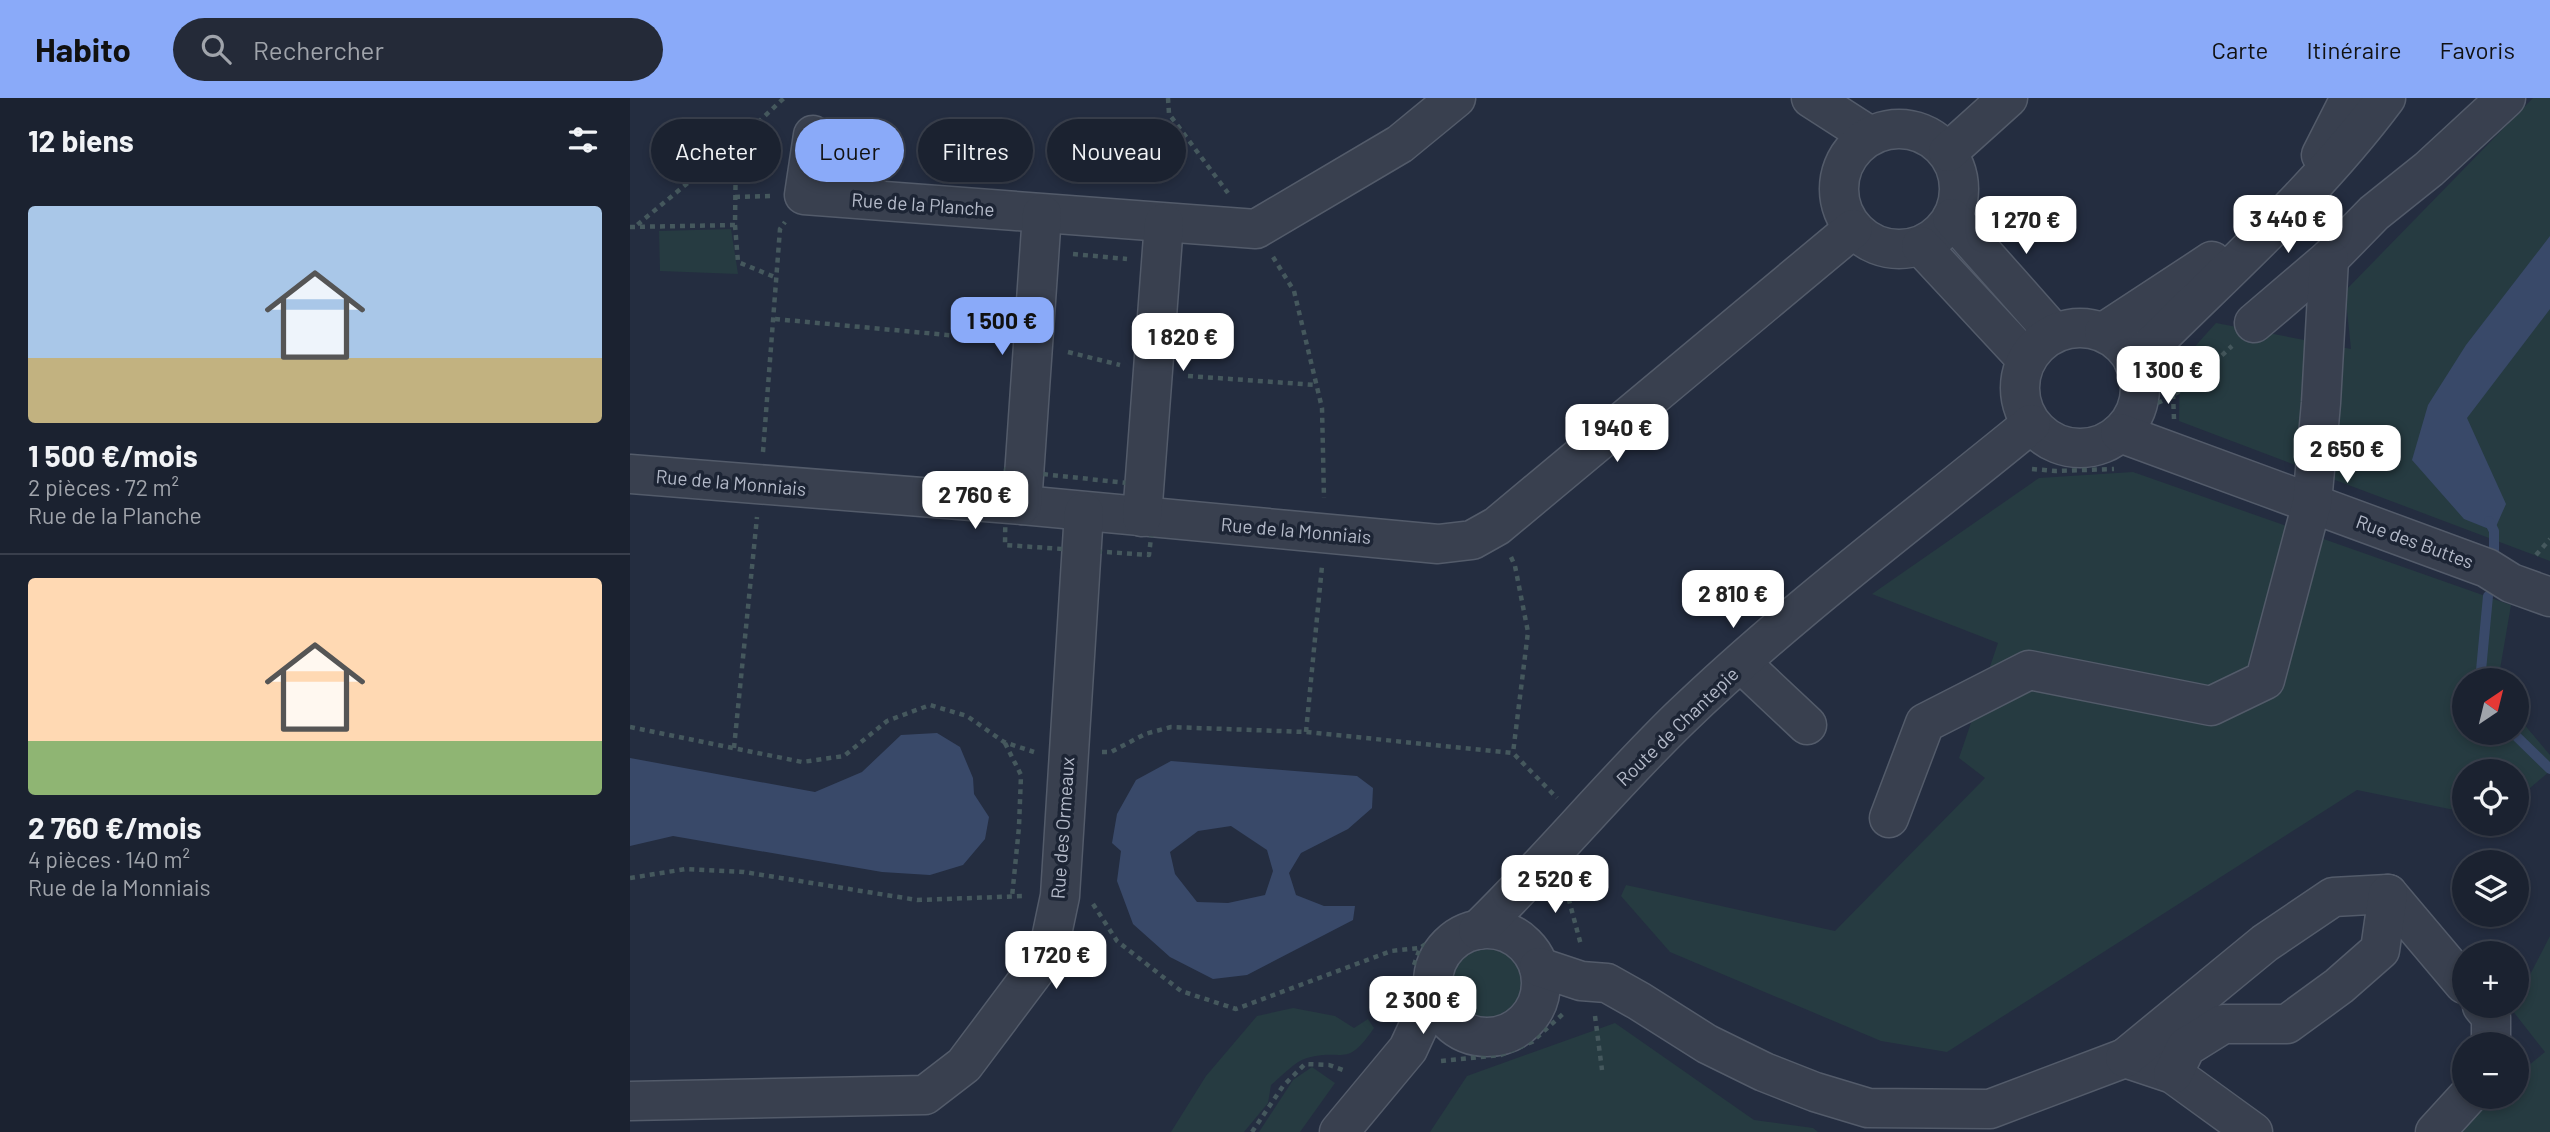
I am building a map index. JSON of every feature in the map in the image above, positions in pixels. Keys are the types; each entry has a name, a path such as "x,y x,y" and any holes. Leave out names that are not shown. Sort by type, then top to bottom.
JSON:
{"street":[{"path":"1256,229 1400,144 1455,98"},
{"path":"1811,98 1870,136"},
{"path":"1948,152 2008,98"},
{"path":"2104,332 2207,266 2322,154 2350,98"},
{"path":"2134,363 2256,246 2357,137 2386,98"},
{"path":"2254,323 2329,259 2375,213 2429,169 2506,98"},
{"path":"1891,129 1912,130 1932,138 1948,152 1956,166 1961,187 1958,208 1948,227 1930,242 1910,250 1889,250 1869,242 1853,229 1842,209 1838,188 1842,168 1853,149 1870,136 1891,129"},
{"path":"804,195 806,182"},
{"name":"Rue de la Planche","path":"804,195 1256,229"},
{"path":"1022,505 1042,214"},
{"path":"1952,218 2054,333"},
{"path":"1142,517 1164,223"},
{"name":"Rue de la Monniais","path":"630,474 1325,531 1438,544 1472,540 1497,526 1853,229"},
{"path":"1920,246 2026,359"},
{"path":"1889,818 1925,723 2029,670 2211,706 2265,680 2312,503 2329,259"},
{"path":"2070,328 2104,332 2116,340 2134,363 2140,385 2126,437 2084,448 2064,446 2045,438 2031,424 2023,409 2019,392 2026,359 2038,344 2054,333 2070,328"},
{"name":"Route de Chantepie","path":"1478,930 1529,880 1679,718 1820,592 2031,424"},
{"name":"Rue des Buttes","path":"2126,437 2487,568 2511,583 2550,597"},
{"name":"Rue des Ormeaux","path":"630,1101 925,1095 964,1065 1048,953 1076,900 1084,512"},
{"path":"1741,663 1807,725"},
{"path":"1434,993 1440,1010 1451,1024 1467,1034 1483,1038 1499,1037 1514,1031 1527,1021 1536,1007 1541,987 1524,920 1529,880"},
{"path":"2388,894 2452,970"},
{"path":"1423,1055 1434,993 1433,976 1438,959 1448,945 1462,935 1494,929 1521,941 1536,959 1586,981 1606,983 1707,1044 1871,1120 1994,1120 2125,1058 2265,943 2333,897 2388,894"},
{"path":"2173,1074 2186,1047 2223,1024 2287,1024 2339,986 2380,950 2388,894"},
{"path":"1536,1007 1586,981"},
{"path":"1339,1132 1423,1055 1467,1034"},
{"path":"2125,1058 2173,1074 2253,1132"},
{"path":"2435,1132 2456,1109"}],"path":[{"path":"762,119 784,98"},
{"path":"1168,98 1169,114 1256,229 1294,291 1322,408 1325,531 1306,732"},
{"path":"637,225 689,182"},
{"path":"736,182 738,262 777,278"},
{"path":"734,748 760,484 780,229 804,195"},
{"path":"630,227 735,225"},
{"path":"2027,469 2056,471 2126,437 2159,403 2200,376 2254,323"},
{"path":"2173,394 2173,427"},
{"path":"1497,526 1515,566 1528,632 1513,753"},
{"path":"630,727 802,762 844,756 887,721 930,705 967,716 1004,742 1021,775 1012,897"},
{"path":"1104,764 1111,752 1145,734 1171,727 1306,732 1513,753 1557,799"},
{"path":"630,878 686,869 744,872 917,900 1012,897 1076,900 1117,941 1181,991 1236,1009 1391,951 1420,948"},
{"path":"1566,886 1602,1070"},
{"path":"1423,1055 1502,1055 1532,1042 1587,992 1586,981"},
{"path":"1251,1132 1283,1086 1305,1064 1329,1065 1354,1074"}],"green space":[{"path":"2533,98 2550,98 2550,561 2179,421 2180,363 2216,323 2351,349 2345,291"},
{"path":"731,229 738,274 660,271 659,231"},
{"path":"2133,472 2511,605 2500,668 2452,668 2452,746 2529,746 2529,730 2550,755 2550,771 2529,789 2529,759 2452,759 2452,810 2357,790 1947,1052 1881,1041 1670,952 1621,896 1626,885 1835,931 1985,778 1959,758 1998,643 1872,594 2039,478"},
{"path":"2550,936 2550,1132 2448,1132 2476,1109 2529,1109 2529,1065 2545,1052 2518,1018 2529,1018 2529,977"},
{"path":"1494,949 1515,964 1521,976 1519,996 1511,1007 1494,1017 1480,1017 1463,1007 1455,996 1453,976 1463,959 1474,951"},
{"path":"1293,1008 1335,1016 1354,1028 1368,1019 1374,1028 1365,1041 1351,1053 1307,1058 1293,1066 1271,1085 1268,1103 1244,1132 1171,1132 1206,1076 1257,1016"},
{"path":"1615,1023 1754,1120 1813,1128 1818,1132 1430,1132 1467,1076"},
{"path":"1312,1067 1335,1083 1300,1132 1259,1132 1293,1080"}],"water":[{"path":"2550,236 2550,309 2467,418 2506,504 2494,531 2464,519 2412,460 2428,405 2466,345"},
{"path":"937,733 960,747 973,778 974,794 989,817 985,839 963,865 930,875 882,872 673,836 630,846 630,758 815,792 862,772 901,735"},
{"path":"1171,761 1357,776 1373,788 1372,808 1348,829 1301,853 1289,873 1296,895 1324,906 1355,906 1353,920 1247,975 1213,979 1170,957 1133,924 1117,881 1121,851 1112,843 1117,814 1136,780","holes":["1231,826 1267,850 1273,871 1265,895 1228,903 1197,902 1175,874 1170,852 1198,831"]}],"waterway":[{"path":"2489,521 2494,531 2494,550"},
{"path":"2481,668 2488,596"},
{"path":"2526,746 2550,769"}]}
